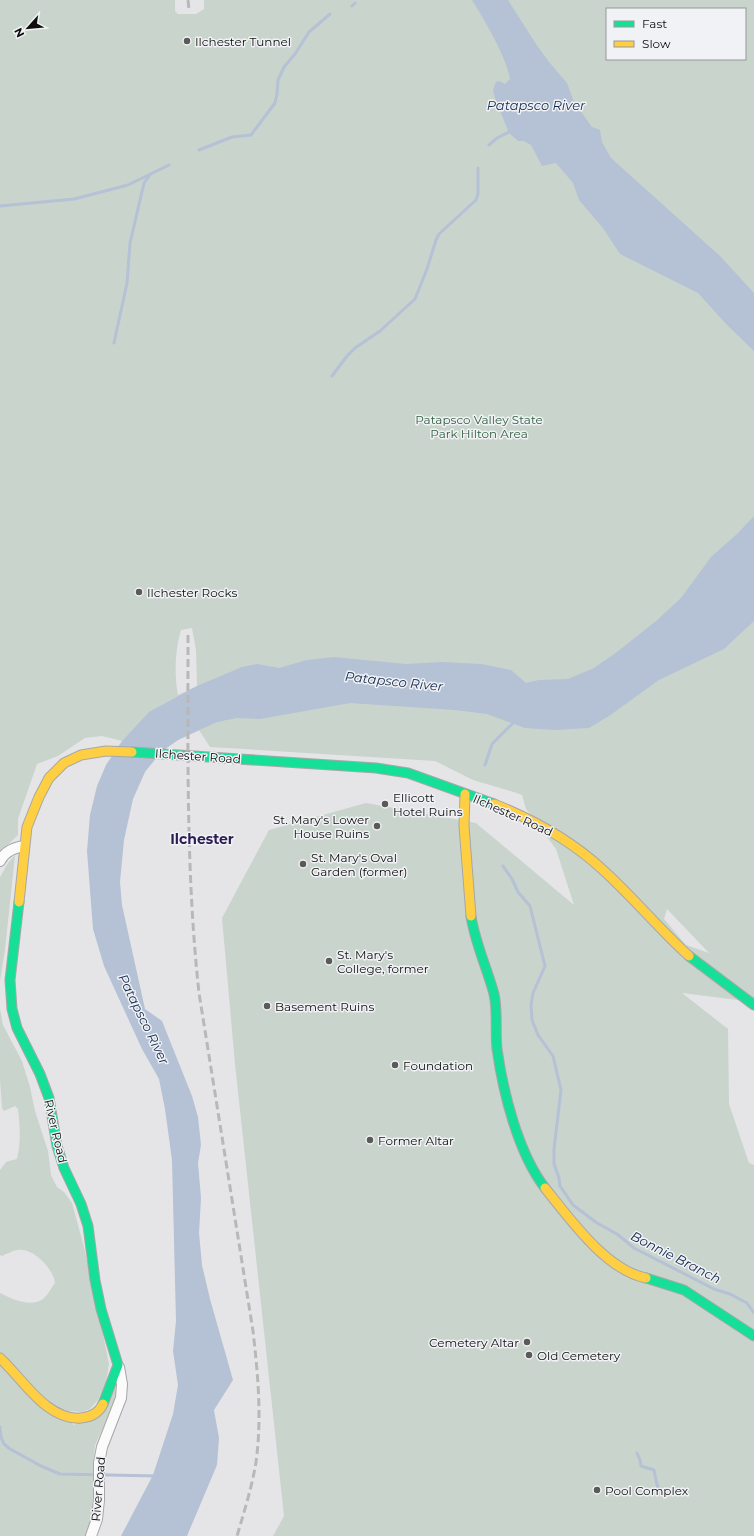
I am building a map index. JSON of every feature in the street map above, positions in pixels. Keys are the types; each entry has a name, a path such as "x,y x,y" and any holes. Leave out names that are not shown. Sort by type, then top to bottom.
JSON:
{"street":[{"name":"Ilchester Road","path":"92,751 376,768 408,773 498,806 549,830 580,850 609,875 671,940 694,961 754,1005"},
{"name":"River Road","path":"91,1536 97,1519 100,1483 99,1463 102,1447 121,1398 122,1384 118,1365 101,1309 95,1280 88,1226 64,1168 57,1146 49,1098 40,1074 18,1028 12,1009 10,980 24,846 27,827 33,808 50,779 59,768 69,760 92,751"},
{"path":"464,794 464,826 469,903 474,931 494,995 497,1048 506,1094 526,1155 543,1185 573,1223 589,1241 607,1257 624,1270 640,1277 655,1280 684,1290 754,1336"},
{"path":"0,861 2,856 8,851 24,846"},
{"path":"0,1358 13,1370 43,1404 53,1412 74,1418 85,1418 100,1410 118,1365"}],"green space":[{"name":"Patapsco Valley State Park Hilton Area","path":"0,0 175,0 175,11 178,14 196,14 204,9 204,0 754,0 754,1002 682,993 728,1029 729,1104 749,1163 754,1165 754,1536 273,1536 284,1516 235,1064 222,918 269,830 366,803 476,823 574,905 556,849 526,809 522,795 473,780 435,761 210,747 199,730 178,740 162,751 135,728 122,741 102,736 85,738 58,756 37,764 18,819 18,835 0,852","holes":["192,628 196,650 197,686 178,695 176,679 177,646 181,630","667,909 709,953 686,945 664,919"]},
{"path":"15,855 5,950 0,981 0,877 8,863"},
{"path":"0,1009 3,1025 22,1061 30,1087 35,1111 48,1151 51,1175 57,1187 64,1192 72,1203 84,1247 105,1344 109,1364 106,1382 98,1400 90,1409 82,1412 58,1410 0,1356 0,1293 21,1302 38,1302 43,1299 55,1283 46,1265 36,1255 23,1250 17,1250 2,1256 0,1255 0,1170 6,1162 17,1159 20,1134 18,1109 15,1106 4,1111 2,1108 0,1079"},
{"path":"0,1365 74,1425 116,1388 117,1398 95,1445 93,1467 94,1501 92,1519 86,1536 0,1536"}],"water":[{"name":"Patapsco River","path":"472,0 508,0 536,44 567,83 574,102 592,127 600,130 602,142 611,158 720,256 754,293 754,351 727,325 698,293 620,254 603,228 579,200 573,183 556,163 542,166 531,145 524,141 518,141 509,133 493,90 496,82 499,81 505,84 510,79 508,70 494,39"},
{"name":"Patapsco River","path":"754,516 754,621 724,649 659,680 609,716 589,728 554,730 525,728 487,714 455,710 350,703 260,719 237,718 217,722 178,740 162,751 145,772 133,799 124,840 120,882 122,905 145,1009 162,1021 192,1096 198,1117 201,1145 198,1163 201,1198 199,1233 202,1265 233,1380 214,1410 219,1438 217,1465 187,1536 121,1536 153,1475 173,1414 178,1385 173,1351 176,1321 172,1160 165,1109 159,1079 142,1049 104,966 93,929 87,851 90,815 97,786 106,765 122,741 149,712 197,686 242,667 257,664 279,668 307,660 334,657 406,664 441,662 481,664 511,670 526,683 539,680 568,679 594,668 656,621 681,598 711,557 738,533"}],"waterway":[{"path":"352,6 355,3"},
{"path":"199,150 232,137 251,135 275,103 278,80 284,67 295,54 309,32 330,14"},
{"path":"489,145 497,138 511,131"},
{"path":"0,206 74,199 128,185 169,165"},
{"path":"332,376 355,348 380,331 415,299 439,234 476,200 478,194 478,168"},
{"path":"114,343 127,283 130,243 144,183 149,176"},
{"path":"485,765 492,744 515,721"},
{"name":"Bonnie Branch","path":"503,866 512,879 518,892 530,906 545,966 533,993 531,1005 532,1020 538,1035 553,1056 561,1090 554,1149 554,1164 560,1186 573,1205 597,1223 617,1234 634,1248 714,1289 730,1294 747,1303 754,1313"},
{"path":"0,1427 1,1437 4,1444 10,1449 41,1466 60,1474 157,1476"},
{"path":"637,1453 641,1466 654,1470 657,1485 661,1491"}],"railway":[{"path":"188,0 189,10"},
{"path":"188,635 190,859 199,993 253,1331 259,1396 259,1429 256,1462 237,1536"}],"traffic: fast":[{"path":"132,752 376,768 408,773 494,804"},
{"path":"19,902 10,980 12,1009 17,1028 40,1074 49,1098 57,1146 64,1168 81,1204 88,1226 95,1280 101,1309 118,1365 103,1404"},
{"path":"471,916 475,936 494,994 496,1008 497,1049 503,1084 513,1122 527,1158 535,1174 545,1188"},
{"path":"689,956 754,1005"},
{"path":"646,1278 684,1290 754,1336"}],"traffic: slow":[{"path":"19,902 27,827 39,797 49,778 64,763 81,755 106,751 132,752"},
{"path":"465,794 464,826 471,916"},
{"path":"494,804 538,824 591,859 614,880 689,956"},
{"path":"545,1188 577,1228 603,1254 617,1265 631,1273 646,1278"},
{"path":"0,1358 36,1397 57,1413 69,1417 81,1418 91,1416 97,1412 103,1404"}],"place":[{"name":"Ilchester Tunnel","path":"187,41"},
{"name":"Ilchester Rocks","path":"139,592"},
{"name":"Ellicott Hotel Ruins","path":"385,804"},
{"name":"St. Mary's Lower House Ruins","path":"377,826"},
{"name":"St. Mary's Oval Garden (former)","path":"303,864"},
{"name":"St. Mary's College, former","path":"329,961"},
{"name":"Basement Ruins","path":"267,1006"},
{"name":"Foundation","path":"395,1065"},
{"name":"Former Altar","path":"370,1140"},
{"name":"Cemetery Altar","path":"527,1342"},
{"name":"Old Cemetery","path":"529,1355"},
{"name":"Pool Complex","path":"597,1490"}],"district":[{"name":"Ilchester","path":"202,839"}]}
